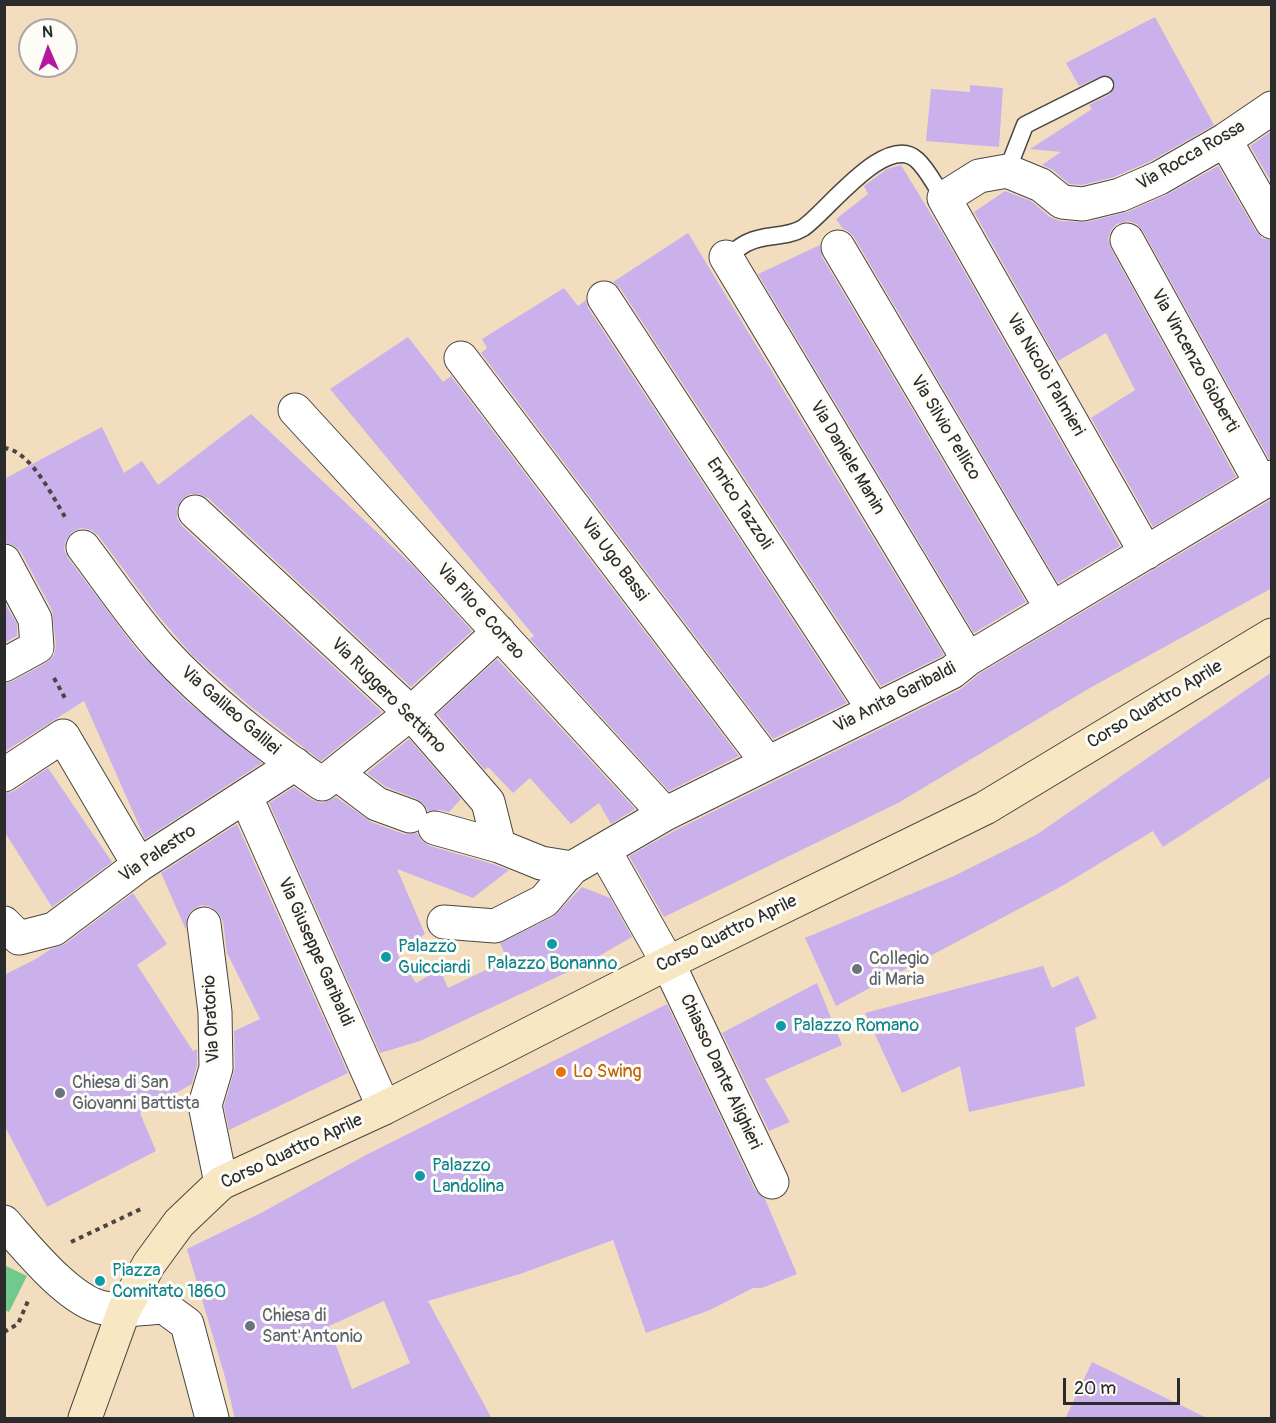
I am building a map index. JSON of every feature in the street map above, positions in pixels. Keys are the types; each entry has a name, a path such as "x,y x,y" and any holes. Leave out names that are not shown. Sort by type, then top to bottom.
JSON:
{"street":[{"name":"Via Rocca Rossa","path":"1007,171 1041,185 1062,202 1083,204 1120,195 1159,178 1225,140 1272,108"},
{"path":"1225,140 1272,222"},
{"path":"944,198 979,176 1007,171"},
{"name":"Via Nicolò Palmieri","path":"944,198 1146,553"},
{"name":"Via Vincenzo Gioberti","path":"1127,240 1266,480"},
{"name":"Via Silvio Pellico","path":"838,247 1052,609"},
{"name":"Via Daniele Manin","path":"726,257 968,659"},
{"name":"Enrico Tazzoli","path":"604,298 874,710"},
{"name":"Via Ugo Bassi","path":"461,358 766,762"},
{"name":"Via Pilo e Corrao","path":"295,410 664,814"},
{"name":"Via Anita Garibaldi","path":"572,868 664,814 952,672 968,659 1266,480"},
{"name":"Via Ruggero Settimo","path":"195,512 411,714 488,802 498,846"},
{"name":"Via Galileo Galilei","path":"83,548 160,648 208,696 322,784 336,773"},
{"path":"4,561 34,619 36,647 4,666"},
{"path":"499,632 411,714 336,773 377,804 541,863 572,868"},
{"name":"Corso Quattro Aprile","path":"124,1310 148,1263 179,1223 221,1183 384,1108 668,963 985,808 1272,635"},
{"path":"4,776 63,736 139,865"},
{"name":"Via Palestro","path":"12,930 54,929 139,865 295,764"},
{"name":"Via Giuseppe Garibaldi","path":"246,797 384,1108"},
{"path":"604,850 668,963"},
{"path":"444,922 495,926 544,901 572,868"},
{"name":"Via Oratorio","path":"204,924 215,1012 216,1068 205,1105 221,1183"},
{"name":"Chiasso Dante Alighieri","path":"668,963 772,1182"},
{"path":"4,1222 72,1293 102,1308 124,1310 164,1306 187,1324 212,1419"},
{"path":"85,1419 124,1310"}],"lane":[{"path":"1007,171 1025,125 1105,85"},
{"path":"726,257 750,241 800,230 820,215 858,175 888,157 898,154 909,155 917,160 944,198"}],"path":[{"path":"4,448 11,448 38,470 83,548"},
{"path":"36,647 73,712 63,736"},
{"path":"4,1332 18,1324 43,1264 61,1247 144,1207"}],"green space":[{"path":"4,1265 27,1276 9,1312 5,1310"}],"building":[{"path":"1155,17 1214,125 1151,161 1114,177 1082,185 1069,184 1053,170 1042,165 1061,152 1030,149 1092,109 1089,105 1110,94 1115,85 1111,77 1105,75 1079,86 1066,63"},
{"path":"970,85 1003,88 999,147 926,141 931,89 970,92"},
{"path":"1272,131 1272,183 1250,146"},
{"path":"901,165 943,234 1120,546 1058,583 854,237 843,229 836,219 868,194 864,186 887,169"},
{"path":"1218,166 1256,231 1262,238 1272,241 1272,458 1269,459 1143,231 1137,224 1128,221 1117,224 1111,230 1108,239 1111,249 1236,477 1153,527 1091,418 1135,390 1106,333 1058,361 974,212 1005,191 1031,201 1050,217 1060,221 1087,222 1127,212 1168,194"},
{"path":"688,233 944,655 881,686 620,288 613,282"},
{"path":"820,245 822,257 1026,602 974,633 758,274"},
{"path":"564,288 578,306 586,300 588,308 847,703 773,739 481,353 487,348 482,339"},
{"path":"408,337 443,382 451,376 739,756 669,791 530,639 534,636 330,389"},
{"path":"251,414 413,566 472,631 411,687 208,498 199,494 190,494 182,499 177,508 177,518 182,526 382,712 321,761 250,706 192,655 156,613 98,535 91,530 81,528 72,532 66,540 64,549 68,558 136,649 185,700 262,763 145,839 84,701 4,752 4,684 46,663 54,655 56,646 52,610 21,552 13,545 4,542 4,479 102,427 124,473 142,461 158,485"},
{"path":"1272,499 1272,588 1088,689 898,803 664,917 629,856 674,831 961,689 979,674"},
{"path":"4,602 17,624 17,636 4,643"},
{"path":"497,659 635,809 611,824 599,803 571,824 530,778 513,793 488,767 485,770 437,714"},
{"path":"1272,672 1272,776 1163,847 1153,831 1062,886 836,1006 805,938 954,876 1036,835"},
{"path":"409,739 461,799 449,812 428,811 417,799 386,787 367,773"},
{"path":"48,768 112,862 52,907 4,831 4,794 14,791"},
{"path":"294,787 311,799 322,803 336,797 371,822 404,834 417,833 422,841 430,846 509,870 473,898 397,869 425,934 398,955 416,983 440,969 448,988 507,960 500,943 553,917 582,887 610,898 632,937 587,963 420,1041 380,1053 269,803"},
{"path":"237,824 348,1073 229,1130 224,1106 235,1068 234,1031 260,1019 227,953 223,922 219,913 211,907 202,905 193,909 187,917 186,930 161,873"},
{"path":"133,893 167,944 137,965 193,1051 197,1049 197,1065 192,1084 140,1113 156,1151 47,1207 4,1125 4,975 51,949 65,944"},
{"path":"1043,966 1052,988 1078,976 1097,1018 1075,1028 1085,1086 969,1112 960,1066 902,1093 865,1013"},
{"name":"Palazzo Romano","path":"817,983 842,1045 765,1079 790,1122 769,1131 722,1033"},
{"path":"667,1004 755,1190 765,1199 797,1274 762,1288 753,1288 710,1310 646,1333 613,1240 520,1274 428,1301 492,1419 235,1419 187,1249 261,1213 366,1155","holes":["384,1301 410,1363 352,1389 329,1326"]},
{"path":"1092,1362 1209,1419 1065,1419"}],"place":[{"name":"Palazzo Bonanno","path":"552,944"},
{"name":"Palazzo Guicciardi","path":"386,957"},
{"name":"Collegio di Maria","path":"857,969"},
{"name":"Palazzo Romano","path":"781,1026"},
{"name":"Lo Swing","path":"561,1072"},
{"name":"Chiesa di San Giovanni Battista","path":"60,1093"},
{"name":"Palazzo Landolina","path":"420,1176"},
{"name":"Piazza Comitato 1860","path":"100,1281"},
{"name":"Chiesa di Sant'Antonio","path":"250,1326"}]}
